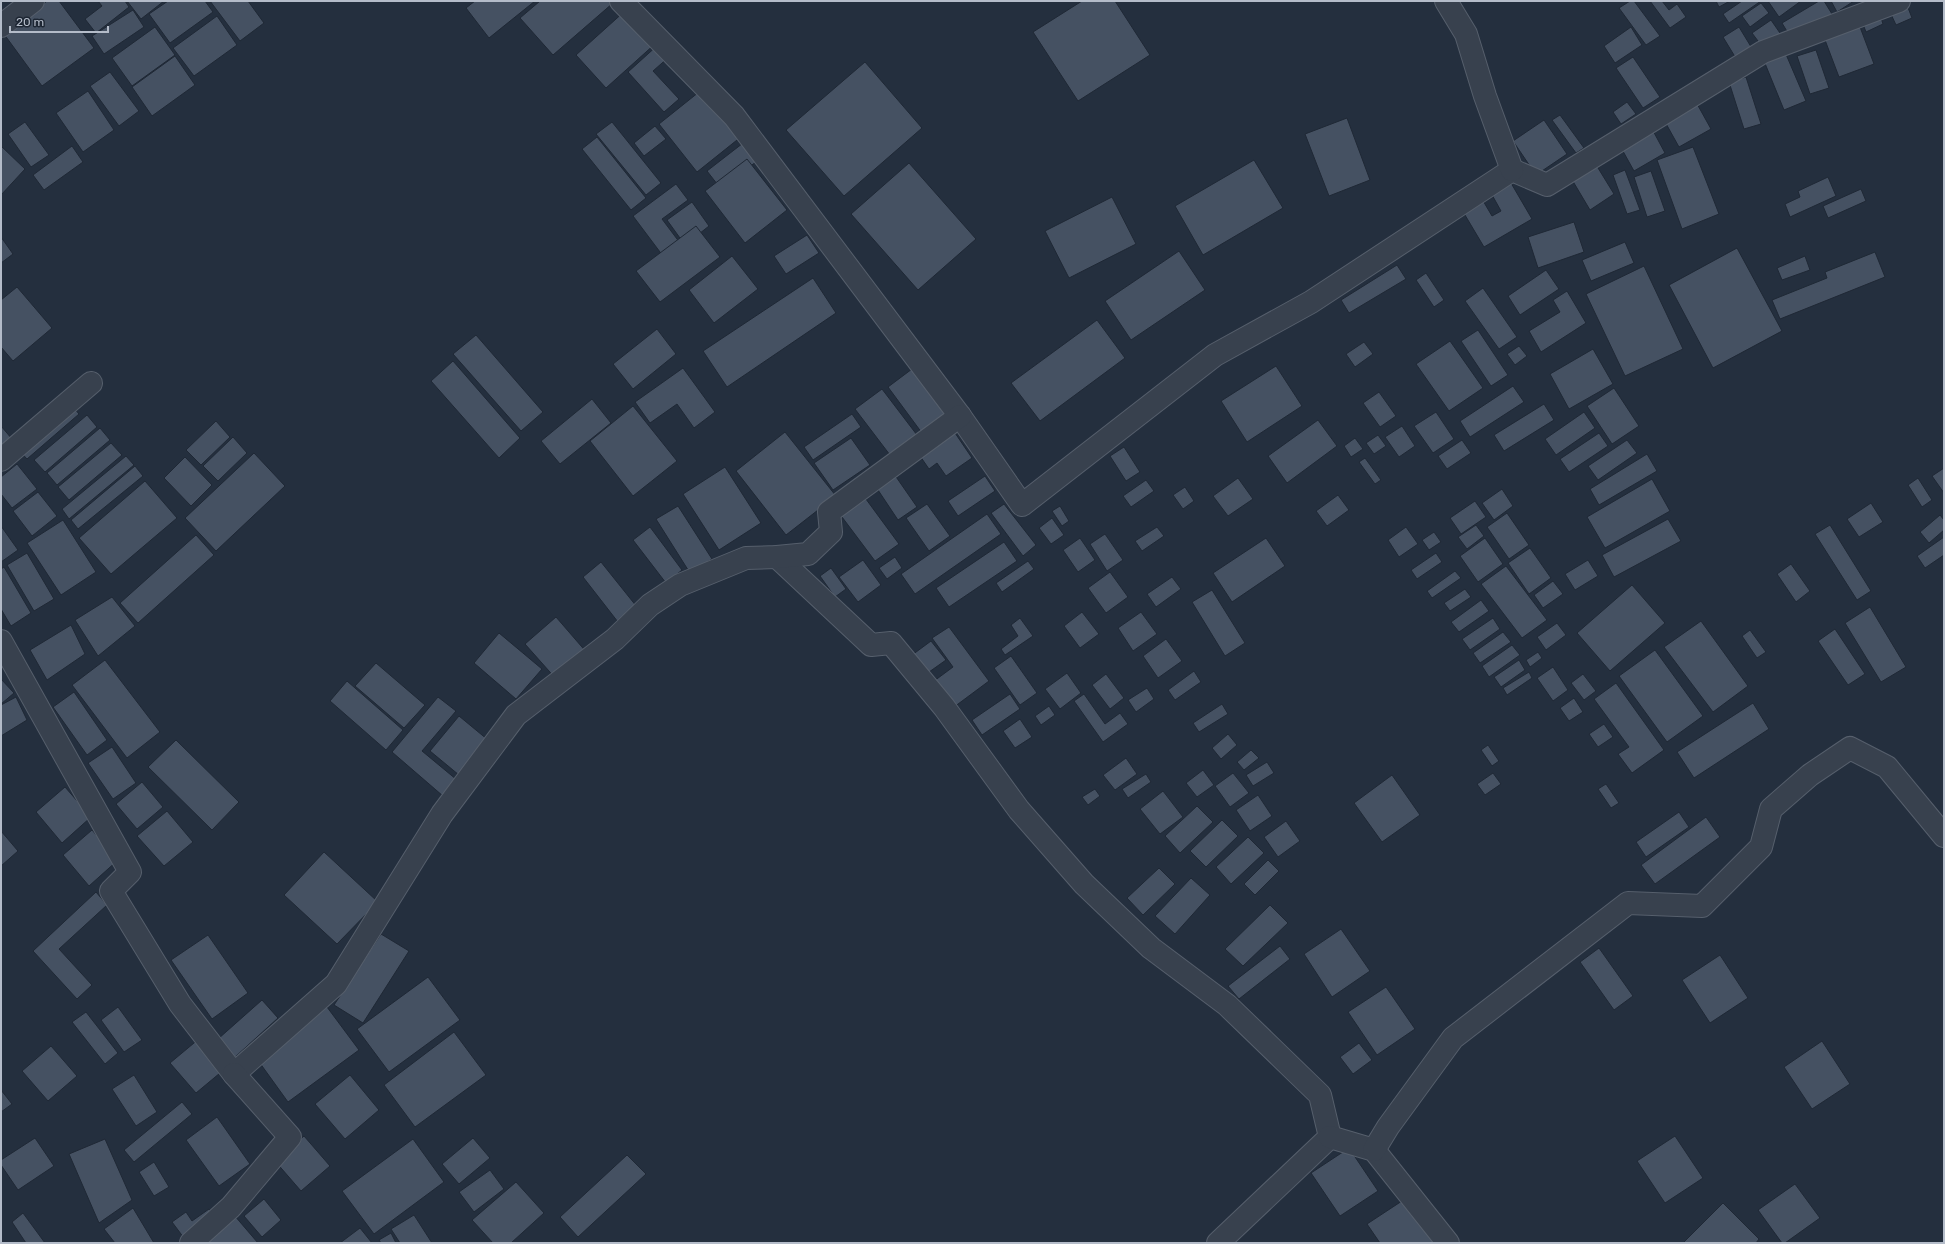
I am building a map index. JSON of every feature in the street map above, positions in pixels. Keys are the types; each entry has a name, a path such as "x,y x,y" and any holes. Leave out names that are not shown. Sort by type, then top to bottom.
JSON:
{"street":[{"path":"1,26 33,1"},
{"path":"621,1 734,116 960,416 1022,505 1215,355 1311,302 1512,170"},
{"path":"1446,1 1466,34 1485,96 1512,170 1546,185 1763,52 1899,1"},
{"path":"1,460 91,383"},
{"path":"234,1074 336,984 442,814 516,715 615,639 650,605 680,585 746,558 808,554 831,532 829,512 960,416"},
{"path":"777,557 871,645 891,643 944,707 1019,810 1084,884 1151,948 1227,1005 1320,1095 1330,1137"},
{"path":"1,641 130,872 111,891 180,1004 234,1074 290,1137 231,1207 191,1243"},
{"path":"1374,1150 1388,1127 1452,1038 1628,903 1702,906 1762,847 1771,809 1810,775 1850,748 1887,767 1944,836"},
{"path":"1330,1137 1374,1150 1448,1243"},
{"path":"1218,1243 1330,1137"}],"building":[{"path":"47,1 59,1 94,48 42,86 4,34"},
{"path":"98,1 125,1 129,7 96,33 85,19 102,6"},
{"path":"127,1 164,1 141,19"},
{"path":"168,1 205,1 213,12 170,43 149,14"},
{"path":"210,1 248,1 264,23 240,41"},
{"path":"475,1 535,1 489,38 466,8"},
{"path":"540,1 611,1 613,3 553,55 520,18"},
{"path":"1082,1 1115,1 1150,55 1078,101 1033,32"},
{"path":"1630,1 1634,1 1660,36 1646,45 1619,8"},
{"path":"1650,1 1662,1 1669,10 1677,4 1686,17 1670,28"},
{"path":"1716,1 1730,1 1719,7"},
{"path":"1742,1 1761,1 1729,23 1723,14"},
{"path":"1768,1 1801,1 1779,17"},
{"path":"1819,1 1824,1 1832,14 1791,38 1782,23"},
{"path":"1831,1 1854,1 1837,12"},
{"path":"1761,3 1769,13 1750,27 1742,16"},
{"path":"1907,5 1912,18 1896,25 1890,12"},
{"path":"133,10 144,27 104,54 92,36"},
{"path":"626,10 656,43 606,88 576,55"},
{"path":"1879,12 1883,24 1866,32 1861,19"},
{"path":"217,16 237,45 194,76 173,48"},
{"path":"1771,20 1782,36 1764,49 1752,33"},
{"path":"155,27 175,55 132,86 112,58"},
{"path":"1631,27 1642,45 1615,63 1604,46"},
{"path":"1739,27 1753,50 1737,60 1723,37"},
{"path":"1860,27 1874,64 1839,77 1825,40"},
{"path":"659,44 670,56 653,71 679,99 664,112 628,72"},
{"path":"1816,50 1829,88 1810,94 1797,56"},
{"path":"1785,52 1806,101 1784,110 1764,61"},
{"path":"175,56 195,85 152,116 132,87"},
{"path":"1633,57 1660,97 1643,108 1616,68"},
{"path":"865,62 922,128 844,196 786,130"},
{"path":"110,72 139,111 119,126 90,86"},
{"path":"1746,77 1761,124 1744,129 1729,82"},
{"path":"704,88 742,136 697,172 659,124"},
{"path":"88,91 114,130 83,152 56,113"},
{"path":"1627,102 1636,114 1621,124 1613,112"},
{"path":"1696,102 1711,129 1679,147 1664,120"},
{"path":"1560,115 1584,148 1576,153 1552,120"},
{"path":"1347,118 1370,180 1329,196 1305,134"},
{"path":"1544,120 1567,154 1536,175 1513,141"},
{"path":"25,122 49,155 31,167 8,134"},
{"path":"612,122 661,183 646,195 596,134"},
{"path":"655,126 666,139 644,156 634,143"},
{"path":"1651,127 1665,153 1634,171 1619,144"},
{"path":"756,133 770,151 721,189 707,171"},
{"path":"597,137 646,198 631,210 582,149"},
{"path":"1,146 25,169 1,195"},
{"path":"72,146 83,162 44,190 33,175"},
{"path":"1693,147 1719,214 1682,229 1657,160"},
{"path":"747,159 787,210 745,243 705,191"},
{"path":"1254,160 1283,208 1203,255 1175,206"},
{"path":"909,163 976,239 918,290 851,214"},
{"path":"1595,163 1614,194 1590,210 1571,178"},
{"path":"1625,170 1640,210 1627,214 1613,175"},
{"path":"1651,171 1665,211 1647,217 1634,177"},
{"path":"1828,177 1836,196 1790,217 1785,204 1800,197 1798,191"},
{"path":"1511,183 1532,219 1484,247 1462,210 1482,199 1492,216 1501,211 1491,193"},
{"path":"676,184 688,200 662,219 680,243 663,256 633,216"},
{"path":"1861,189 1866,201 1828,218 1823,206"},
{"path":"1112,197 1136,244 1069,278 1045,231"},
{"path":"692,202 709,226 685,245 667,220"},
{"path":"1574,222 1584,252 1538,268 1528,237"},
{"path":"696,226 720,257 660,302 636,271"},
{"path":"807,235 819,253 786,274 774,256"},
{"path":"1,237 13,254 1,263"},
{"path":"1625,242 1634,263 1591,281 1582,260"},
{"path":"1737,248 1782,331 1713,368 1669,285"},
{"path":"1179,251 1205,290 1131,340 1105,301"},
{"path":"1875,252 1885,277 1780,319 1772,300 1827,278 1825,272"},
{"path":"732,256 758,289 714,323 689,290"},
{"path":"1805,256 1810,270 1782,280 1777,268"},
{"path":"1397,265 1406,279 1349,313 1341,300"},
{"path":"1644,266 1683,349 1625,376 1586,294"},
{"path":"1546,270 1559,289 1520,315 1508,296"},
{"path":"1426,273 1444,300 1434,307 1416,280"},
{"path":"813,278 836,313 727,387 703,351"},
{"path":"17,287 52,328 13,361 1,347 1,300"},
{"path":"1483,288 1517,337 1499,349 1465,301"},
{"path":"1567,291 1586,323 1541,352 1529,331 1560,312 1553,300"},
{"path":"1097,320 1125,358 1040,421 1011,383"},
{"path":"657,329 676,354 633,389 613,364"},
{"path":"1478,330 1508,375 1491,386 1461,341"},
{"path":"476,335 543,412 521,431 453,354"},
{"path":"1450,341 1483,388 1449,411 1416,364"},
{"path":"1364,342 1373,354 1355,367 1346,354"},
{"path":"1519,346 1527,356 1515,365 1507,354"},
{"path":"1593,349 1613,384 1569,409 1550,374"},
{"path":"453,361 520,438 499,458 431,381"},
{"path":"916,366 950,412 922,433 888,387"},
{"path":"1276,366 1302,406 1247,442 1221,401"},
{"path":"683,368 715,412 694,428 677,404 650,423 635,402"},
{"path":"1513,386 1524,402 1470,437 1460,421"},
{"path":"1614,388 1639,426 1612,444 1587,406"},
{"path":"882,389 917,435 890,455 855,409"},
{"path":"1379,392 1396,416 1380,427 1363,403"},
{"path":"592,399 611,423 560,464 541,441"},
{"path":"69,402 79,414 27,459 16,447"},
{"path":"1544,404 1554,420 1504,451 1494,435"},
{"path":"633,406 677,461 633,496 590,441"},
{"path":"1436,412 1454,439 1433,453 1414,426"},
{"path":"1584,412 1595,428 1556,455 1545,439"},
{"path":"852,414 861,427 813,460 804,447"},
{"path":"87,415 97,427 45,472 34,460"},
{"path":"1318,420 1337,446 1287,483 1268,456"},
{"path":"216,421 230,437 201,465 186,450"},
{"path":"1,426 12,439 1,449"},
{"path":"1402,426 1415,446 1399,457 1385,437"},
{"path":"100,428 110,440 57,485 47,473"},
{"path":"953,430 972,458 946,476 937,463 929,469 918,453"},
{"path":"785,432 836,496 786,535 736,471"},
{"path":"1599,433 1608,446 1569,472 1560,459"},
{"path":"1378,435 1386,446 1374,454 1366,443"},
{"path":"233,437 247,453 218,481 203,466"},
{"path":"851,438 870,465 833,490 814,463"},
{"path":"1355,438 1363,449 1351,457 1344,446"},
{"path":"1462,440 1471,453 1447,469 1438,456"},
{"path":"1627,440 1637,453 1598,480 1588,466"},
{"path":"111,443 122,455 69,500 58,487"},
{"path":"1124,447 1140,472 1126,481 1110,456"},
{"path":"254,453 285,486 216,551 185,518"},
{"path":"1647,454 1657,471 1599,505 1590,489"},
{"path":"126,456 134,465 69,519 62,509"},
{"path":"185,457 212,485 191,506 164,478"},
{"path":"1365,458 1381,480 1375,484 1359,462"},
{"path":"17,464 37,489 12,508 1,494 1,477"},
{"path":"135,466 143,476 78,529 71,520"},
{"path":"725,467 761,523 719,550 683,494"},
{"path":"1944,468 1944,493 1932,476"},
{"path":"892,471 917,507 898,520 874,484"},
{"path":"985,476 995,491 958,516 948,501"},
{"path":"1238,478 1253,499 1228,516 1213,496"},
{"path":"1918,478 1932,500 1922,507 1908,485"},
{"path":"1652,479 1670,511 1605,548 1587,517"},
{"path":"1146,480 1154,491 1131,507 1123,496"},
{"path":"145,481 177,518 111,574 79,538"},
{"path":"1185,487 1194,501 1183,509 1173,495"},
{"path":"1502,489 1513,506 1494,520 1482,503"},
{"path":"38,492 57,516 32,536 13,511"},
{"path":"863,495 899,544 875,561 839,513"},
{"path":"1338,495 1349,510 1327,526 1316,511"},
{"path":"1475,501 1486,517 1461,534 1450,518"},
{"path":"1871,503 1883,522 1859,537 1847,519"},
{"path":"927,504 950,536 929,551 906,518"},
{"path":"1004,504 1036,545 1023,556 991,513"},
{"path":"678,506 712,559 690,573 656,519"},
{"path":"1060,506 1069,521 1062,526 1052,511"},
{"path":"1507,513 1529,545 1509,559 1487,527"},
{"path":"987,514 1001,534 915,594 901,574"},
{"path":"1940,515 1944,520 1944,530 1929,543 1920,532"},
{"path":"1052,518 1064,535 1051,544 1039,528"},
{"path":"1668,519 1681,541 1614,577 1602,555"},
{"path":"63,520 96,572 61,595 27,543"},
{"path":"1476,525 1484,536 1467,549 1458,537"},
{"path":"1830,525 1871,591 1857,600 1815,534"},
{"path":"1,526 18,550 1,562"},
{"path":"650,527 682,570 666,583 633,540"},
{"path":"1157,527 1164,536 1142,551 1135,541"},
{"path":"1406,527 1418,544 1399,557 1388,540"},
{"path":"1434,532 1441,542 1429,550 1422,540"},
{"path":"1105,534 1123,560 1107,571 1090,544"},
{"path":"196,535 214,555 138,623 120,603"},
{"path":"1944,537 1944,555 1925,568 1917,556"},
{"path":"1080,538 1095,560 1078,572 1063,550"},
{"path":"1266,538 1285,566 1232,602 1213,573"},
{"path":"1485,538 1503,564 1478,582 1460,556"},
{"path":"1004,542 1017,561 949,607 936,588"},
{"path":"1530,548 1551,578 1529,594 1508,563"},
{"path":"27,553 54,599 34,611 7,565"},
{"path":"1436,553 1442,562 1417,579 1411,570"},
{"path":"895,557 902,568 887,579 879,568"},
{"path":"863,560 881,585 858,602 839,577"},
{"path":"1588,560 1598,576 1575,590 1565,574"},
{"path":"1028,561 1034,569 1002,592 996,583"},
{"path":"601,562 637,607 618,622 583,577"},
{"path":"1791,564 1810,591 1796,602 1777,574"},
{"path":"1506,566 1547,620 1522,638 1481,584"},
{"path":"4,567 31,613 11,626 1,609 1,569"},
{"path":"831,568 846,589 835,597 820,576"},
{"path":"1455,571 1461,578 1432,598 1427,591"},
{"path":"1110,572 1128,597 1106,613 1088,588"},
{"path":"1172,577 1181,589 1156,607 1147,594"},
{"path":"1553,581 1563,594 1543,608 1534,595"},
{"path":"1632,585 1665,623 1610,671 1577,633"},
{"path":"1465,589 1471,597 1450,611 1444,603"},
{"path":"1212,590 1245,643 1225,656 1192,602"},
{"path":"112,597 135,626 98,656 75,620"},
{"path":"1481,600 1489,611 1459,632 1451,622"},
{"path":"1870,607 1906,667 1881,682 1845,623"},
{"path":"1082,612 1099,634 1080,648 1064,626"},
{"path":"1141,612 1157,634 1133,651 1118,628"},
{"path":"556,617 588,654 557,680 525,644"},
{"path":"1020,618 1033,636 1005,655 1001,649 1018,636 1011,625"},
{"path":"1493,618 1500,629 1470,650 1462,639"},
{"path":"1701,621 1748,686 1713,712 1664,647"},
{"path":"1557,623 1566,635 1546,650 1537,637"},
{"path":"71,625 85,654 47,680 30,650"},
{"path":"949,627 989,681 950,710 930,684 953,667 932,638"},
{"path":"1835,629 1865,674 1848,685 1818,641"},
{"path":"1750,630 1766,652 1757,658 1742,636"},
{"path":"1503,632 1511,642 1480,663 1473,653"},
{"path":"499,633 542,669 516,699 474,663"},
{"path":"1166,639 1182,661 1158,678 1143,656"},
{"path":"931,641 946,660 922,677 908,658"},
{"path":"1512,645 1520,655 1489,677 1482,666"},
{"path":"1655,650 1703,716 1667,742 1619,676"},
{"path":"1538,652 1542,658 1530,667 1526,660"},
{"path":"1011,656 1037,693 1020,705 994,668"},
{"path":"105,660 160,732 127,758 72,685"},
{"path":"1519,660 1525,670 1501,687 1494,677"},
{"path":"376,663 425,705 404,728 355,686"},
{"path":"1553,667 1568,690 1553,701 1537,678"},
{"path":"1194,671 1201,682 1175,700 1168,690"},
{"path":"1529,672 1532,678 1507,695 1503,688"},
{"path":"1067,673 1081,693 1060,709 1045,689"},
{"path":"1106,674 1124,698 1110,709 1092,685"},
{"path":"1583,674 1596,691 1584,700 1571,683"},
{"path":"1,679 14,693 1,704"},
{"path":"347,681 403,730 386,750 330,701"},
{"path":"1616,683 1664,750 1632,773 1618,754 1629,747 1594,699"},
{"path":"1147,688 1154,699 1136,712 1128,700"},
{"path":"74,692 107,740 87,755 53,707"},
{"path":"1010,694 1020,709 982,735 972,720"},
{"path":"1084,694 1105,724 1120,713 1128,724 1103,742 1074,701"},
{"path":"16,697 27,720 1,736 1,705"},
{"path":"438,697 456,711 422,751 457,780 443,796 392,752"},
{"path":"1574,698 1583,712 1569,721 1560,708"},
{"path":"1753,703 1769,729 1694,778 1677,752"},
{"path":"1222,704 1228,714 1199,732 1193,723"},
{"path":"1049,706 1055,715 1041,725 1035,716"},
{"path":"459,716 488,740 459,775 430,751"},
{"path":"1020,719 1032,737 1015,748 1003,731"},
{"path":"1604,724 1613,737 1598,747 1589,734"},
{"path":"1228,734 1237,745 1221,759 1212,748"},
{"path":"176,740 239,802 212,830 148,767"},
{"path":"1488,745 1499,761 1492,766 1481,750"},
{"path":"112,747 136,783 113,799 88,763"},
{"path":"1251,750 1259,758 1244,770 1237,762"},
{"path":"1126,758 1137,774 1115,790 1103,775"},
{"path":"1267,762 1274,773 1253,786 1246,775"},
{"path":"1203,770 1214,785 1197,797 1186,783"},
{"path":"1233,773 1249,793 1230,807 1215,786"},
{"path":"1493,773 1501,784 1485,795 1477,784"},
{"path":"1146,774 1151,782 1128,798 1122,789"},
{"path":"1392,775 1420,815 1382,842 1354,803"},
{"path":"142,782 163,807 137,829 116,804"},
{"path":"1606,784 1619,803 1611,808 1598,789"},
{"path":"65,787 91,817 62,843 36,812"},
{"path":"1095,789 1100,796 1088,805 1082,797"},
{"path":"1163,791 1183,817 1160,834 1140,809"},
{"path":"1258,795 1272,816 1250,831 1236,810"},
{"path":"1197,806 1213,822 1180,853 1165,836"},
{"path":"167,811 193,842 164,866 137,836"},
{"path":"1679,812 1689,827 1646,857 1636,842"},
{"path":"1706,817 1720,837 1655,884 1641,865"},
{"path":"1222,820 1238,836 1206,867 1190,851"},
{"path":"1286,821 1300,841 1278,857 1264,837"},
{"path":"92,830 118,860 89,886 63,855"},
{"path":"1,831 18,851 1,866"},
{"path":"1248,837 1264,853 1231,884 1216,867"},
{"path":"324,852 378,902 337,944 284,895"},
{"path":"1268,860 1279,871 1255,895 1244,884"},
{"path":"1159,868 1175,884 1143,915 1127,898"},
{"path":"1191,878 1210,895 1175,934 1155,916"},
{"path":"96,892 107,905 59,949 92,985 77,999 33,951"},
{"path":"1270,905 1288,923 1243,966 1225,949"},
{"path":"1341,929 1370,971 1332,997 1304,954"},
{"path":"381,934 409,951 363,1023 334,1005"},
{"path":"208,935 248,993 212,1019 171,960"},
{"path":"1280,946 1290,959 1239,999 1228,986"},
{"path":"1599,948 1633,996 1614,1010 1580,962"},
{"path":"1720,955 1748,998 1710,1023 1682,980"},
{"path":"428,977 460,1020 389,1072 357,1029"},
{"path":"1386,987 1415,1029 1377,1055 1348,1012"},
{"path":"262,1000 278,1018 234,1058 218,1039"},
{"path":"118,1007 142,1040 124,1052 101,1020"},
{"path":"327,1007 359,1050 288,1102 257,1059"},
{"path":"86,1012 118,1053 105,1064 72,1022"},
{"path":"454,1032 486,1075 415,1127 384,1085"},
{"path":"200,1038 226,1068 196,1093 170,1063"},
{"path":"1822,1041 1850,1084 1812,1109 1784,1067"},
{"path":"1359,1043 1372,1060 1353,1074 1340,1057"},
{"path":"51,1046 77,1076 48,1101 22,1071"},
{"path":"134,1075 157,1112 136,1126 112,1089"},
{"path":"350,1075 379,1110 345,1139 315,1104"},
{"path":"1,1090 12,1104 1,1112"},
{"path":"182,1102 192,1114 134,1162 124,1150"},
{"path":"217,1117 250,1164 219,1186 186,1140"},
{"path":"304,1136 330,1166 301,1191 275,1161"},
{"path":"1675,1136 1703,1178 1665,1203 1637,1161"},
{"path":"35,1138 54,1166 18,1190 1,1165 1,1160"},
{"path":"473,1138 490,1158 459,1184 442,1164"},
{"path":"105,1139 132,1200 99,1223 69,1154"},
{"path":"413,1139 444,1182 374,1234 342,1191"},
{"path":"1349,1148 1378,1191 1340,1216 1311,1173"},
{"path":"627,1155 646,1174 578,1237 560,1217"},
{"path":"154,1162 169,1187 154,1196 139,1172"},
{"path":"490,1170 504,1189 474,1212 459,1192"},
{"path":"516,1182 544,1213 511,1243 493,1243 472,1220"},
{"path":"1795,1184 1820,1218 1785,1243 1782,1243 1758,1210"},
{"path":"264,1199 281,1220 262,1237 244,1216"},
{"path":"1405,1199 1434,1242 1380,1243 1367,1224"},
{"path":"1723,1203 1759,1239 1756,1243 1685,1243 1684,1242"},
{"path":"133,1208 154,1243 115,1243 104,1229"},
{"path":"209,1209 213,1216 184,1238 172,1222 186,1212 192,1221"},
{"path":"23,1213 45,1243 26,1243 12,1222"},
{"path":"234,1215 258,1243 202,1243"},
{"path":"414,1215 432,1243 400,1243 391,1229"},
{"path":"360,1228 372,1243 340,1243"},
{"path":"391,1233 396,1243 381,1243 379,1240"}]}
